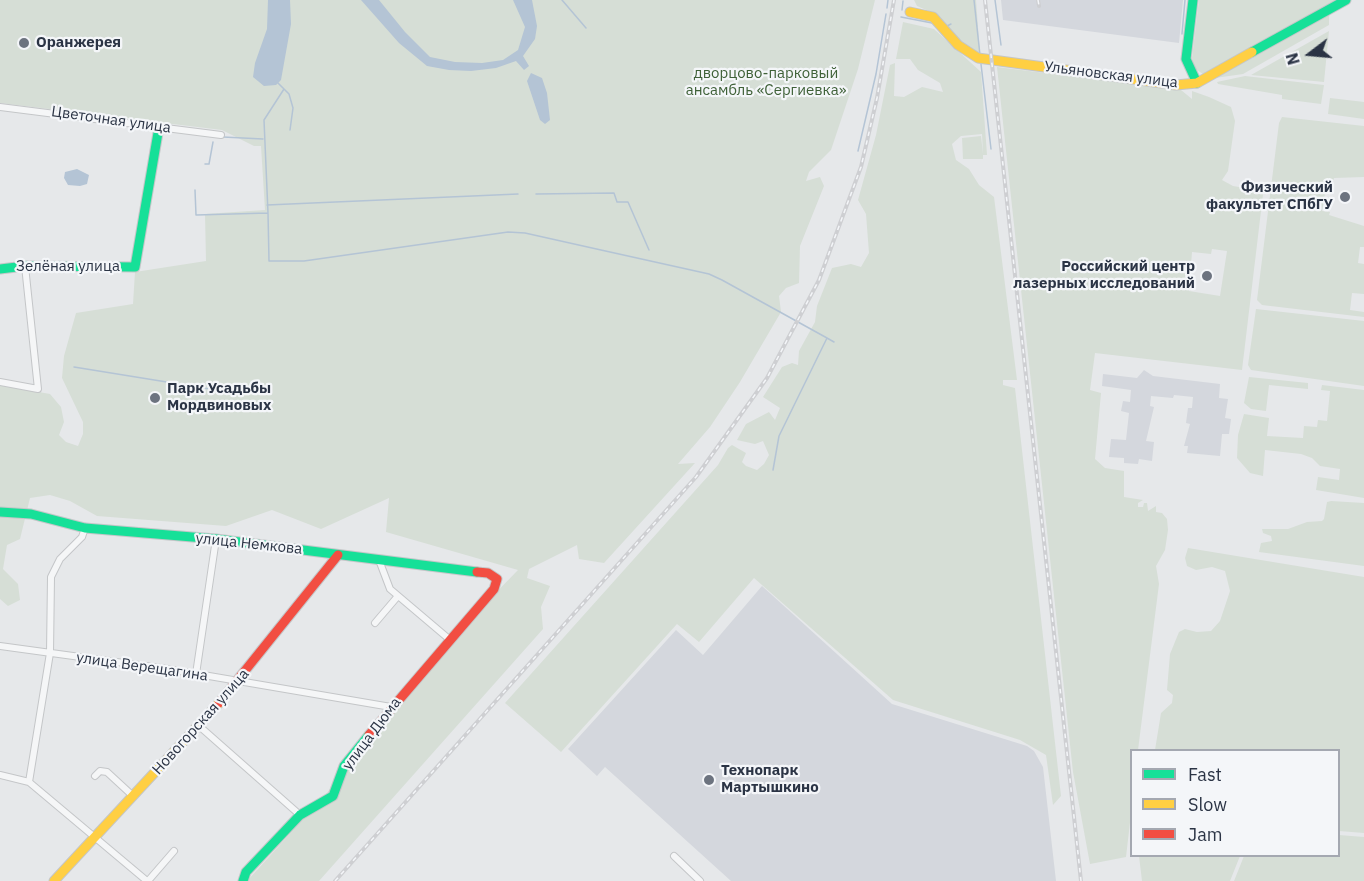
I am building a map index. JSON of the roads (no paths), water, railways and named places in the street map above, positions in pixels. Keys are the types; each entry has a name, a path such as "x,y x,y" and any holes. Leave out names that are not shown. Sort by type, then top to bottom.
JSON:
{"street":[{"path":"1193,0 1186,59 1197,83"},
{"name":"Ульяновская улица","path":"910,12 933,17 958,45 968,54 978,58 1176,85 1197,83 1346,0"},
{"name":"Цветочная улица","path":"0,106 221,135"},
{"name":"Зелёная улица","path":"0,269 25,266 135,267 159,127"},
{"path":"0,382 38,389 25,266"},
{"name":"улица Немкова","path":"0,512 31,514 85,528 216,539 488,573 497,579"},
{"path":"29,782 50,653 51,577 60,559 82,537 85,528"},
{"path":"196,674 216,539"},
{"name":"Новогорская улица","path":"54,881 239,681 338,555"},
{"path":"379,560 390,589 449,639"},
{"name":"улица Дюма","path":"243,881 246,872 300,814 333,796 344,766 391,706 494,589 497,579"},
{"path":"375,623 398,596"},
{"name":"улица Верещагина","path":"0,646 196,674 391,706"},
{"path":"198,725 300,814"},
{"path":"95,776 100,771 107,772 133,796"},
{"path":"0,775 29,782 94,839 147,881 174,850"},
{"path":"674,856 700,881"}],"water":[{"path":"268,0 290,0 291,24 281,80 276,85 264,86 253,77 255,63 267,29"},
{"path":"361,0 379,0 405,32 430,57 455,62 482,63 503,60 518,50 525,27 513,0 532,0 537,26 535,39 523,56 529,66 524,70 516,61 496,68 471,71 427,66 399,43"},
{"path":"531,73 542,78 547,93 550,120 545,124 540,120 527,81"},
{"path":"77,169 89,175 87,184 68,185 64,178 65,172"}],"waterway":[{"path":"562,0 586,28"},
{"path":"887,8 888,0"},
{"path":"974,0 980,55"},
{"path":"995,0 1001,45"},
{"path":"1182,34 1185,0"},
{"path":"902,10 903,1"},
{"path":"858,151 876,74 886,14"},
{"path":"901,17 932,23"},
{"path":"947,26 951,24"},
{"path":"981,64 991,149"},
{"path":"195,190 196,215 268,213 264,120 284,89 278,83"},
{"path":"284,89 289,94 293,108 290,130"},
{"path":"223,137 263,139"},
{"path":"205,164 209,164 213,142"},
{"path":"536,194 614,193 617,202 628,202 649,250"},
{"path":"267,205 518,194"},
{"path":"268,213 269,261 304,261 508,232 525,233 709,274 722,280 827,338 779,436 773,470"},
{"path":"827,338 834,342"},
{"path":"74,367 210,389"}],"railway":[{"path":"335,881 696,477 767,378 819,280 861,167 877,98 894,0"},
{"path":"985,0 1081,881"},
{"path":"1038,0 1039,6"}],"place":[{"name":"Оранжерея","path":"24,43"},
{"name":"Физический факультет СПбГУ","path":"1345,197"},
{"name":"Российский центр лазерных исследований","path":"1207,276"},
{"name":"Парк Усадьбы Мордвиновых","path":"155,398"},
{"name":"Технопарк Мартышкино","path":"709,780"}],"park label":[{"name":"дворцово-парковый ансамбль «Сергиевка»","path":"766,82"}]}
